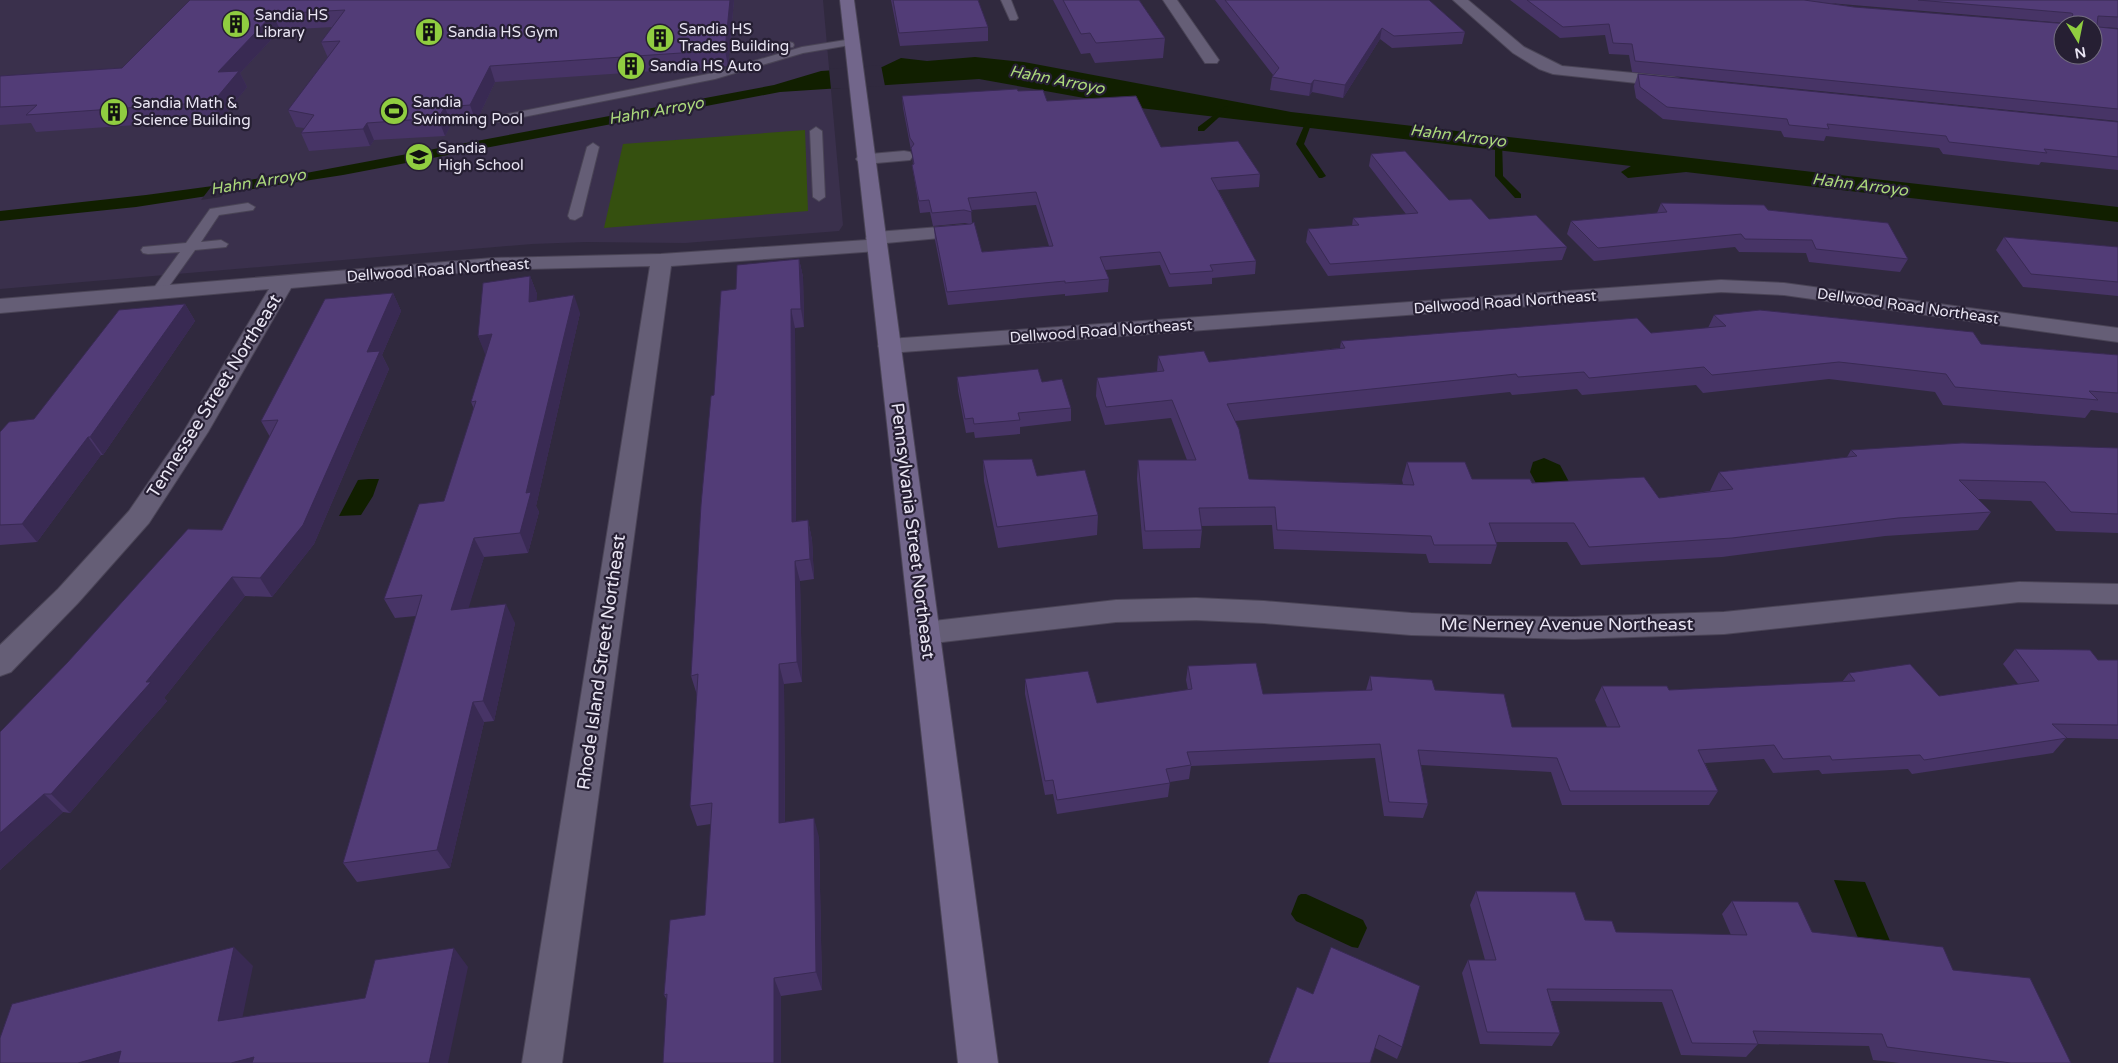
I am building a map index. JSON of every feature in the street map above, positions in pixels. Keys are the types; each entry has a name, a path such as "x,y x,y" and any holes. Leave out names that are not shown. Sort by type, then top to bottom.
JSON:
{"street":[{"name":"Pennsylvania Street Northeast","path":"847,0 855,78 926,633 978,1063"},
{"path":"1170,0 1210,60"},
{"path":"1460,0 1528,58 1541,65 1558,70 1686,84"},
{"path":"865,159 904,156"},
{"name":"Dellwood Road Northeast","path":"0,306 493,264 660,260 876,242 965,231"},
{"name":"Rhode Island Street Northeast","path":"542,1063 660,260"},
{"name":"Tennessee Street Northeast","path":"0,664 68,596 138,517 196,432 284,282"},
{"name":"Dellwood Road Northeast","path":"890,346 1721,286 1784,289 2118,335"},
{"name":"Mc Nerney Avenue Northeast","path":"926,633 1116,611 1196,609 1264,612 1411,624 1486,627 1574,628 1724,624 1793,618 1940,599 2019,592 2118,594"}],"lane":[{"path":"1006,0 1013,18"},
{"path":"498,119 715,76 802,50 828,44 852,42"},
{"path":"748,46 761,48 793,45"},
{"path":"816,131 819,196"},
{"path":"575,216 593,147"},
{"path":"157,293 215,212 248,207"},
{"path":"148,250 221,244"}],"shaded area":[{"name":"Sandia High School","path":"0,0 823,0 843,225 839,231 685,243 585,242 532,244 0,289"}],"green space":[{"path":"805,130 808,211 604,228 623,144"}],"water":[{"name":"Hahn Arroyo","path":"975,57 1024,62 1291,112 2118,207 2118,222 1686,172 1628,178 1621,172 1631,166 1140,108 979,79 780,92 343,175 136,207 0,221 0,211 146,195 265,177 290,176 774,85 821,71 882,67 901,58 927,61"},
{"path":"1544,458 1560,465 1576,495 1537,485 1530,472 1533,462"},
{"path":"379,479 373,496 361,515 339,516 358,480"},
{"path":"1834,880 1865,882 1893,948 1861,945"},
{"path":"1306,894 1363,920 1367,928 1358,948 1296,921 1291,914 1298,896"}],"pier":[{"path":"881,65 885,86 831,89 829,69"},
{"path":"234,181 221,197 201,200 214,183"}],"building":[{"path":"190,0 730,0 725,50 490,66 470,105 445,107 438,118 367,123 363,129 301,133 314,115 288,110 340,41 321,42 345,10 273,14 218,72 239,71 213,102 26,115 37,105 0,107 0,76 122,68"},
{"path":"893,0 978,0 988,27 899,33"},
{"path":"1063,0 1139,0 1165,38 1096,43 1090,33 1081,34"},
{"path":"1225,0 1429,0 1465,32 1394,36 1382,28 1345,85 1314,80 1311,84 1272,77 1279,68"},
{"path":"1527,0 1804,0 1854,7 2053,23 2053,65 2103,65 2103,27 2118,29 2118,109 1635,61 1632,44 1613,43 1609,24 1563,27"},
{"path":"1918,0 2118,0 2118,17 2073,15 2071,13"},
{"path":"1638,74 2118,122 2118,157 2044,149 2047,153 1949,142 1946,136 1827,124 1829,129 1789,125 1787,119 1667,107 1640,87"},
{"path":"1017,89 1018,91 1043,90 1047,101 1136,96 1161,147 1238,141 1260,174 1211,178 1256,261 1210,265 1213,271 1170,274 1160,252 1100,257 1109,279 1065,283 1065,281 947,292 934,227 971,224 974,222 982,252 1053,246 1036,192 968,198 972,212 964,210 932,213 929,200 919,201 912,165 914,164 911,148 914,144 910,138 902,96"},
{"path":"1405,151 1449,200 1471,199 1489,219 1536,215 1567,247 1330,264 1308,229 1359,225 1353,218 1418,213 1371,154"},
{"path":"1661,203 1764,205 1768,210 1888,223 1908,259 1816,249 1812,240 1745,239 1741,234 1598,248 1571,221 1667,212"},
{"path":"2004,237 2118,247 2118,282 2031,274"},
{"path":"799,259 801,309 791,309 792,522 808,520 810,559 795,561 797,662 779,664 779,823 814,818 816,972 774,978 774,1063 663,1063 667,994 664,995 670,920 705,915 712,803 690,806 698,674 691,676 701,505 711,396 714,395 721,291 736,289 737,265"},
{"path":"530,276 529,302 574,295 526,493 531,492 520,533 474,538 451,610 506,604 483,701 473,702 437,850 343,863 422,595 384,599 419,504 444,501 476,401 471,402 492,334 478,336 483,283"},
{"path":"393,293 367,352 380,351 303,525 260,578 232,577 146,682 151,682 51,794 44,794 0,833 0,732 67,663 188,529 222,530 278,420 261,421 325,299"},
{"path":"185,304 90,437 88,437 22,524 0,525 0,432 9,422 34,419 119,310"},
{"path":"1760,310 1973,332 1981,344 2118,355 2118,393 2089,391 2098,400 1955,387 1946,374 1839,362 1712,375 1704,367 1589,378 1584,372 1518,377 1516,374 1227,404 1239,429 1249,479 1414,485 1407,462 1465,462 1472,479 1530,479 1532,483 1644,477 1659,498 1733,489 1719,472 1857,456 1851,450 1962,443 2118,448 2118,514 2071,512 2045,482 1959,480 1991,512 1898,518 1732,538 1589,547 1574,523 1489,523 1497,545 1434,545 1431,536 1277,530 1275,507 1199,508 1202,530 1145,531 1138,460 1196,460 1172,400 1106,407 1097,378 1164,371 1158,356 1204,351 1209,362 1345,348 1341,341 1637,318 1651,333 1726,326 1714,315"},
{"path":"1038,369 1042,382 1062,379 1071,408 1018,413 1020,420 974,424 973,418 965,419 957,377"},
{"path":"1032,459 1037,476 1085,470 1098,515 997,527 983,460"},
{"path":"2015,649 2090,650 2098,660 2118,660 2118,725 2052,724 2067,738 1924,760 1920,755 1832,760 1830,756 1783,759 1774,745 1698,750 1718,791 1570,791 1557,758 1418,750 1428,804 1389,802 1380,744 1187,752 1191,765 1166,769 1170,783 1057,800 1053,780 1045,781 1025,679 1088,671 1097,703 1192,689 1188,666 1256,663 1263,694 1372,690 1370,676 1432,680 1435,690 1504,694 1512,727 1620,727 1602,686 1667,686 1669,690 1855,681 1849,673 1910,664 1939,696 2039,681"},
{"path":"1476,891 1575,892 1585,920 1612,921 1616,932 1747,935 1732,901 1798,902 1812,932 1943,947 1953,970 2030,978 2071,1063 2011,1063 1887,1047 1882,1034 1753,1031 1758,1044 1692,1043 1672,990 1547,989 1560,1033 1487,1032 1468,960 1496,960"},
{"path":"234,947 218,1021 365,998 375,960 454,948 429,1063 252,1063 254,1057 231,1063 118,1063 121,1051 78,1063 0,1063 0,1038 12,1004"},
{"path":"1331,947 1420,986 1402,1047 1379,1035 1370,1063 1268,1063 1297,987 1313,994"}],"waterway":[{"path":"1201,129 1226,108"},
{"path":"1310,119 1300,144 1322,176"},
{"name":"Hahn Arroyo","path":"1498,141 1499,176 1518,196"}],"place":[{"name":"Sandia HS Library","path":"236,24"},
{"name":"Sandia HS Gym","path":"429,32"},
{"name":"Sandia HS Trades Building","path":"660,38"},
{"name":"Sandia HS Auto","path":"631,66"},
{"name":"Sandia Swimming Pool","path":"394,111"},
{"name":"Sandia Math & Science Building","path":"114,112"},
{"name":"Sandia High School","path":"419,157"}]}
